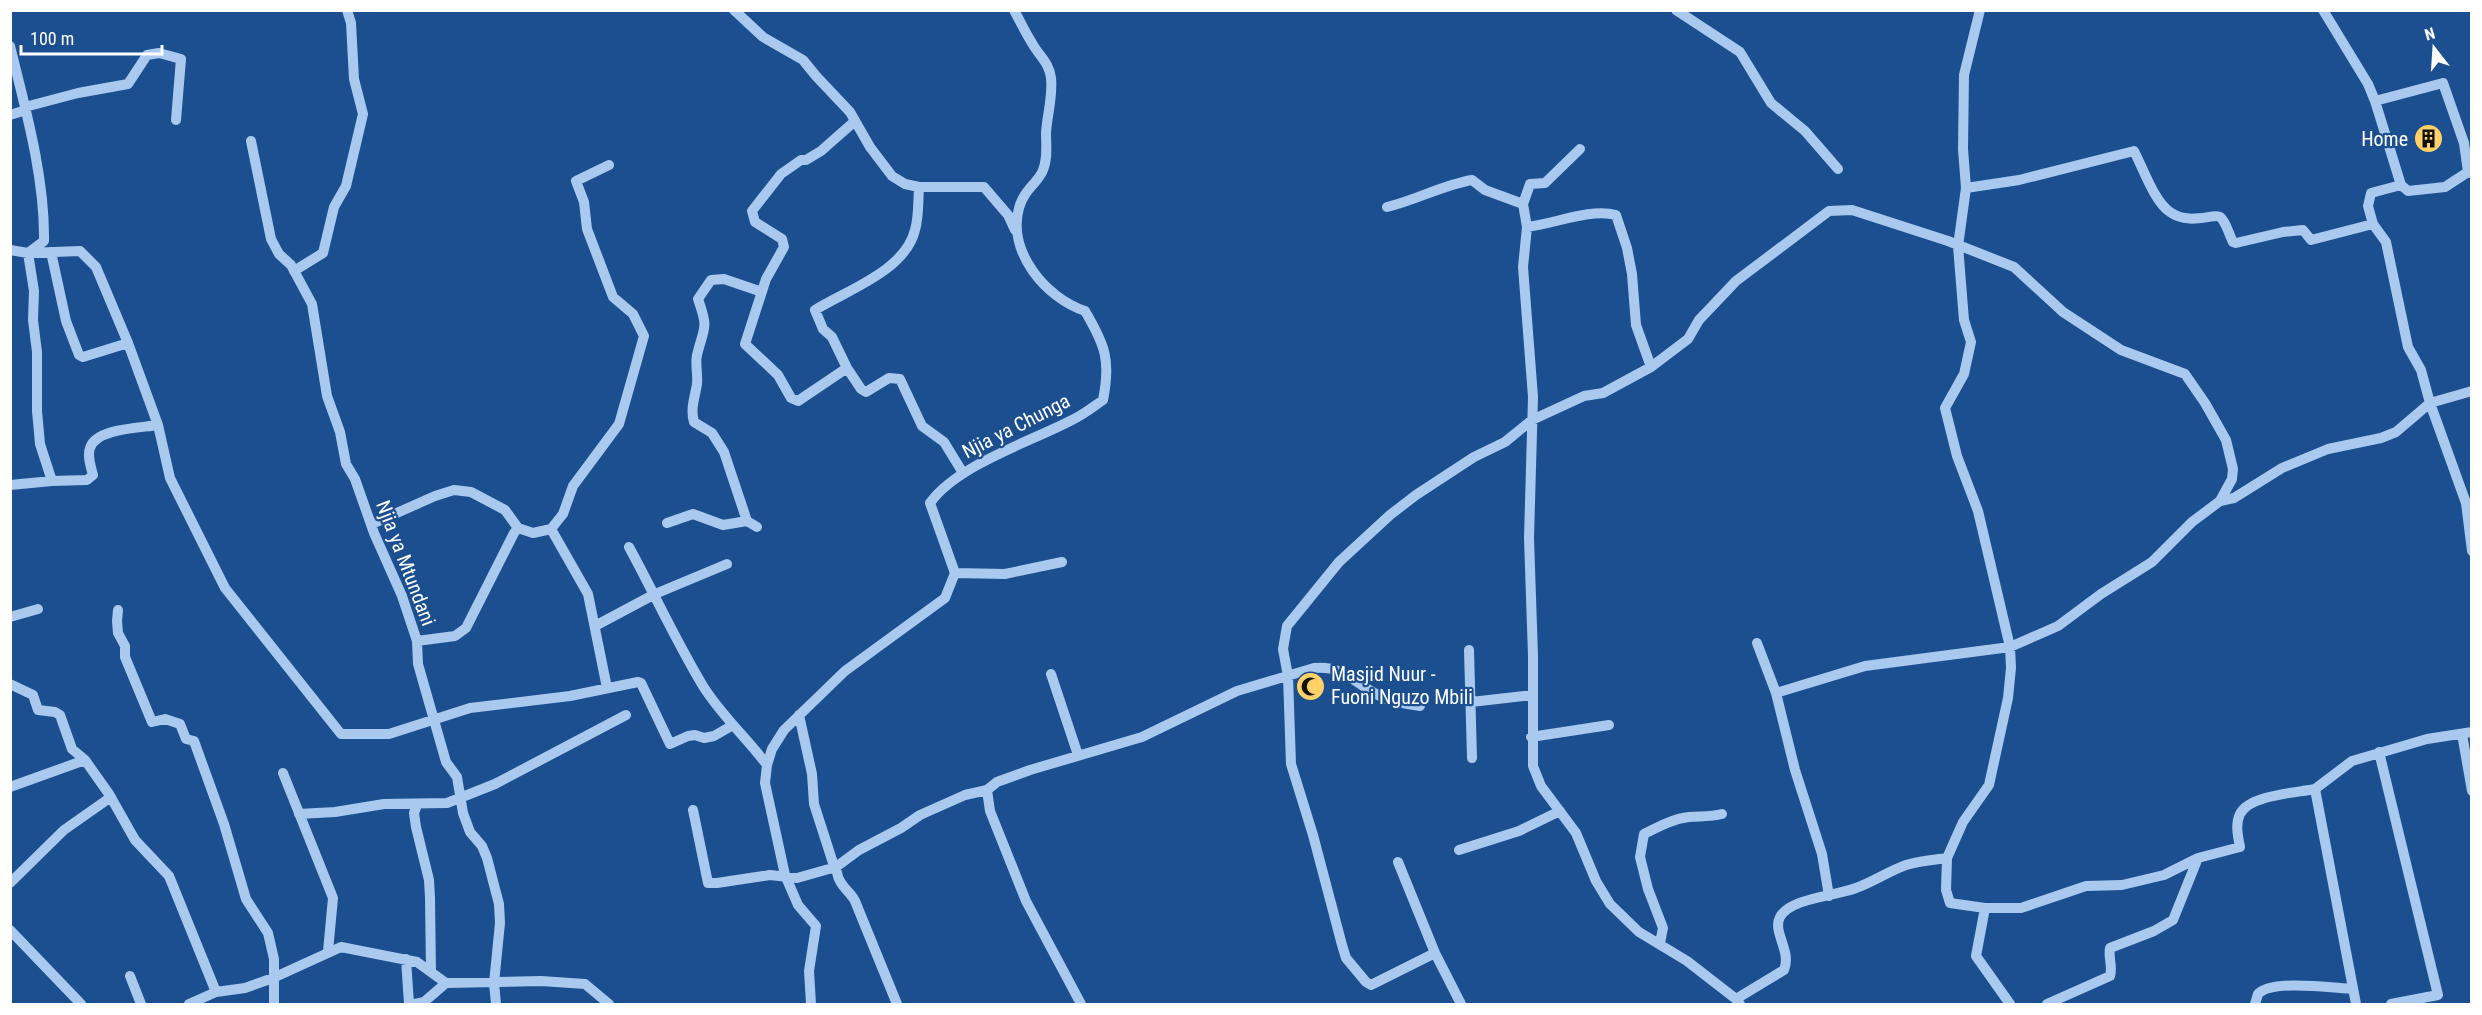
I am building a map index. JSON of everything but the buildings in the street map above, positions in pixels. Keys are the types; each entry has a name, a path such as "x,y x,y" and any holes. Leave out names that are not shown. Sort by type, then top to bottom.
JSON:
{"street":[{"path":"294,271 324,253 334,207 346,186 363,114 354,79 351,23 347,10"},
{"path":"734,10 763,37 804,60 850,112 870,147 892,176 905,184 919,187 984,186 1008,215 1015,230"},
{"path":"1014,10 1033,46 1046,59 1051,76 1046,133 1047,157 1043,172 1029,187 1023,198 1015,230"},
{"path":"1676,10 1740,52 1771,103 1804,131 1838,169"},
{"path":"1980,10 1964,75 1963,149 1966,188 1958,246 1964,320 1971,342 1964,374 1945,408 1957,456 1978,511 2010,647 2011,668 2008,698 1989,785 1963,822 1947,858 1946,890 1950,903 1985,908 2021,908 2086,886 2122,885 2164,875 2198,858 2240,847 2237,825 2239,815 2246,806 2256,800 2315,789 2352,761 2427,739 2467,733 2472,791"},
{"path":"2323,10 2368,84 2401,185 2408,191 2445,187 2470,172 2464,143 2442,83 2375,102"},
{"path":"10,46 40,185 44,241 28,253"},
{"path":"10,116 25,109 78,93 128,84 147,55 159,53 181,59 176,120"},
{"path":"847,368 814,393 798,401 791,398 778,375 745,344 766,279 784,247 782,239 755,222 752,212 781,174 801,160 806,160 821,151 855,121"},
{"name":"Njia ya Mtundani","path":"251,141 271,239 279,254 294,271 312,304 327,396 340,432 346,464 355,479 374,533 402,596 417,641 418,664 432,719 446,762 457,777 463,813 470,832 482,846 488,858 499,904 499,946 494,983 496,1005"},
{"path":"1580,149 1545,183 1530,184 1523,204 1527,227 1523,267 1533,397 1529,564 1533,695 1531,737 1533,766 1541,786 1576,833 1596,881 1610,904 1639,932 1693,965 1738,1002 1784,970 1787,962 1777,924 1780,915 1787,909 1804,901 1856,888 1906,865 1947,858"},
{"path":"1966,188 2019,180 2134,151 2154,192 2169,212 2182,218 2196,220 2216,215 2221,217 2233,242 2236,243 2283,232 2303,230 2311,240 2373,224"},
{"path":"372,524 454,490 471,492 505,510 518,528 533,532 551,529 563,514 573,486 619,424 644,336 633,314 613,297 587,229 584,202 576,181 609,165"},
{"path":"1387,207 1458,182 1472,180 1485,190 1523,204"},
{"path":"2401,185 2371,193 2368,206 2373,224 2386,242 2408,347 2421,370 2430,403 2466,502 2471,548"},
{"path":"919,187 916,230 909,245 891,267 815,310 823,329 832,337 847,368 861,389 866,392 889,378 900,379 922,426 944,442 963,473"},
{"path":"1435,953 1371,985 1346,958 1313,835 1291,764 1288,676 1283,650 1287,626 1339,562 1390,514 1474,457 1505,442 1532,420 1584,396 1603,393 1651,367 1688,339 1699,320 1736,281 1829,211 1852,210 1948,241 2014,267 2063,312 2121,350 2185,374 2226,440 2233,470 2232,479 2220,501 2192,522 2152,562 2101,594 2058,626 2010,647 1865,666 1776,693"},
{"path":"1527,227 1552,224 1574,217 1616,215 1627,248 1632,274 1636,325 1651,367"},
{"name":"Njia ya Chunga","path":"955,573 930,503 963,473 1075,419 1103,400 1107,379 1104,346 1085,311 1071,306 1048,290 1028,261 1015,230"},
{"path":"10,250 28,253 80,251 96,267 128,343 158,425 170,478 225,588 341,734 389,734 470,708 570,696 642,683 670,744 688,736 695,735 704,738 714,736 733,725"},
{"path":"51,252 66,321 78,355 83,357 128,343"},
{"path":"28,253 34,291 33,320 37,352 39,444 52,481"},
{"path":"667,523 693,514 723,525 752,524 724,452 712,434 694,422 692,413 697,381 697,357 705,332 705,317 698,299 711,280 724,279 762,292"},
{"path":"2220,501 2234,498 2282,468 2328,449 2381,438 2396,432 2430,403 2472,391"},
{"path":"10,485 87,480 93,476 90,446 98,436 158,425"},
{"path":"417,641 455,636 466,628 518,528"},
{"path":"551,529 588,594 607,688"},
{"path":"630,547 703,686 727,721 733,725 766,765"},
{"path":"812,1005 809,970 816,926 798,905 785,875 765,783 766,765 772,749 784,730 845,671 945,598 955,573 1005,574 1062,562"},
{"path":"595,626 655,594 727,564"},
{"path":"10,617 38,609"},
{"path":"118,610 118,633 125,646 124,657 153,722 165,719 180,724 186,739 194,741 224,824 246,899 268,933 274,959 274,1005"},
{"path":"1757,643 1776,693 1795,770 1822,854 1829,896"},
{"path":"1469,650 1473,758"},
{"path":"693,810 708,883 717,884 770,874 797,878 836,867 859,850 901,828 920,815 965,795 987,790 990,786 1006,779 1078,755 1142,737 1228,694 1314,668 1326,667 1353,677 1378,696 1420,706"},
{"path":"1051,674 1078,755"},
{"path":"10,684 33,695 38,710 55,712 60,715 72,749 85,759 111,797 135,840 169,876 216,992"},
{"path":"1471,702 1533,695"},
{"path":"299,814 335,812 384,804 447,803 461,799 495,784 626,715"},
{"path":"799,715 812,774 814,804 833,862 840,882 851,892 897,1005"},
{"path":"1531,737 1609,725"},
{"path":"2379,752 2438,995 2391,1005"},
{"path":"10,787 85,759"},
{"path":"283,772 333,898 328,951"},
{"path":"2315,789 2356,1005"},
{"path":"987,790 990,811 1026,901 1081,1005"},
{"path":"10,883 64,830 111,797"},
{"path":"417,805 414,813 416,827 429,880 431,972"},
{"path":"1459,850 1519,831 1560,811"},
{"path":"1660,943 1663,928 1648,889 1640,857 1644,834 1678,819 1706,818 1722,814"},
{"path":"2047,1005 2110,976 2112,968 2110,948 2154,932 2173,920 2198,858"},
{"path":"1398,862 1435,953 1461,1005"},
{"path":"1985,908 1976,956 2010,1005"},
{"path":"10,930 81,1005"},
{"path":"189,1005 216,992 244,988 273,978 341,946 417,962 446,983 542,981 585,984 609,1005"},
{"path":"406,959 409,1005"},
{"path":"130,976 141,1005"},
{"path":"415,1005 424,1002 446,983"},
{"path":"2255,1005 2258,994 2270,987 2310,986 2353,989"}],"place":[{"name":"Home","path":"2429,139"},
{"name":"Masjid Nuur - Fuoni Nguzo Mbili","path":"1310,686"}]}
